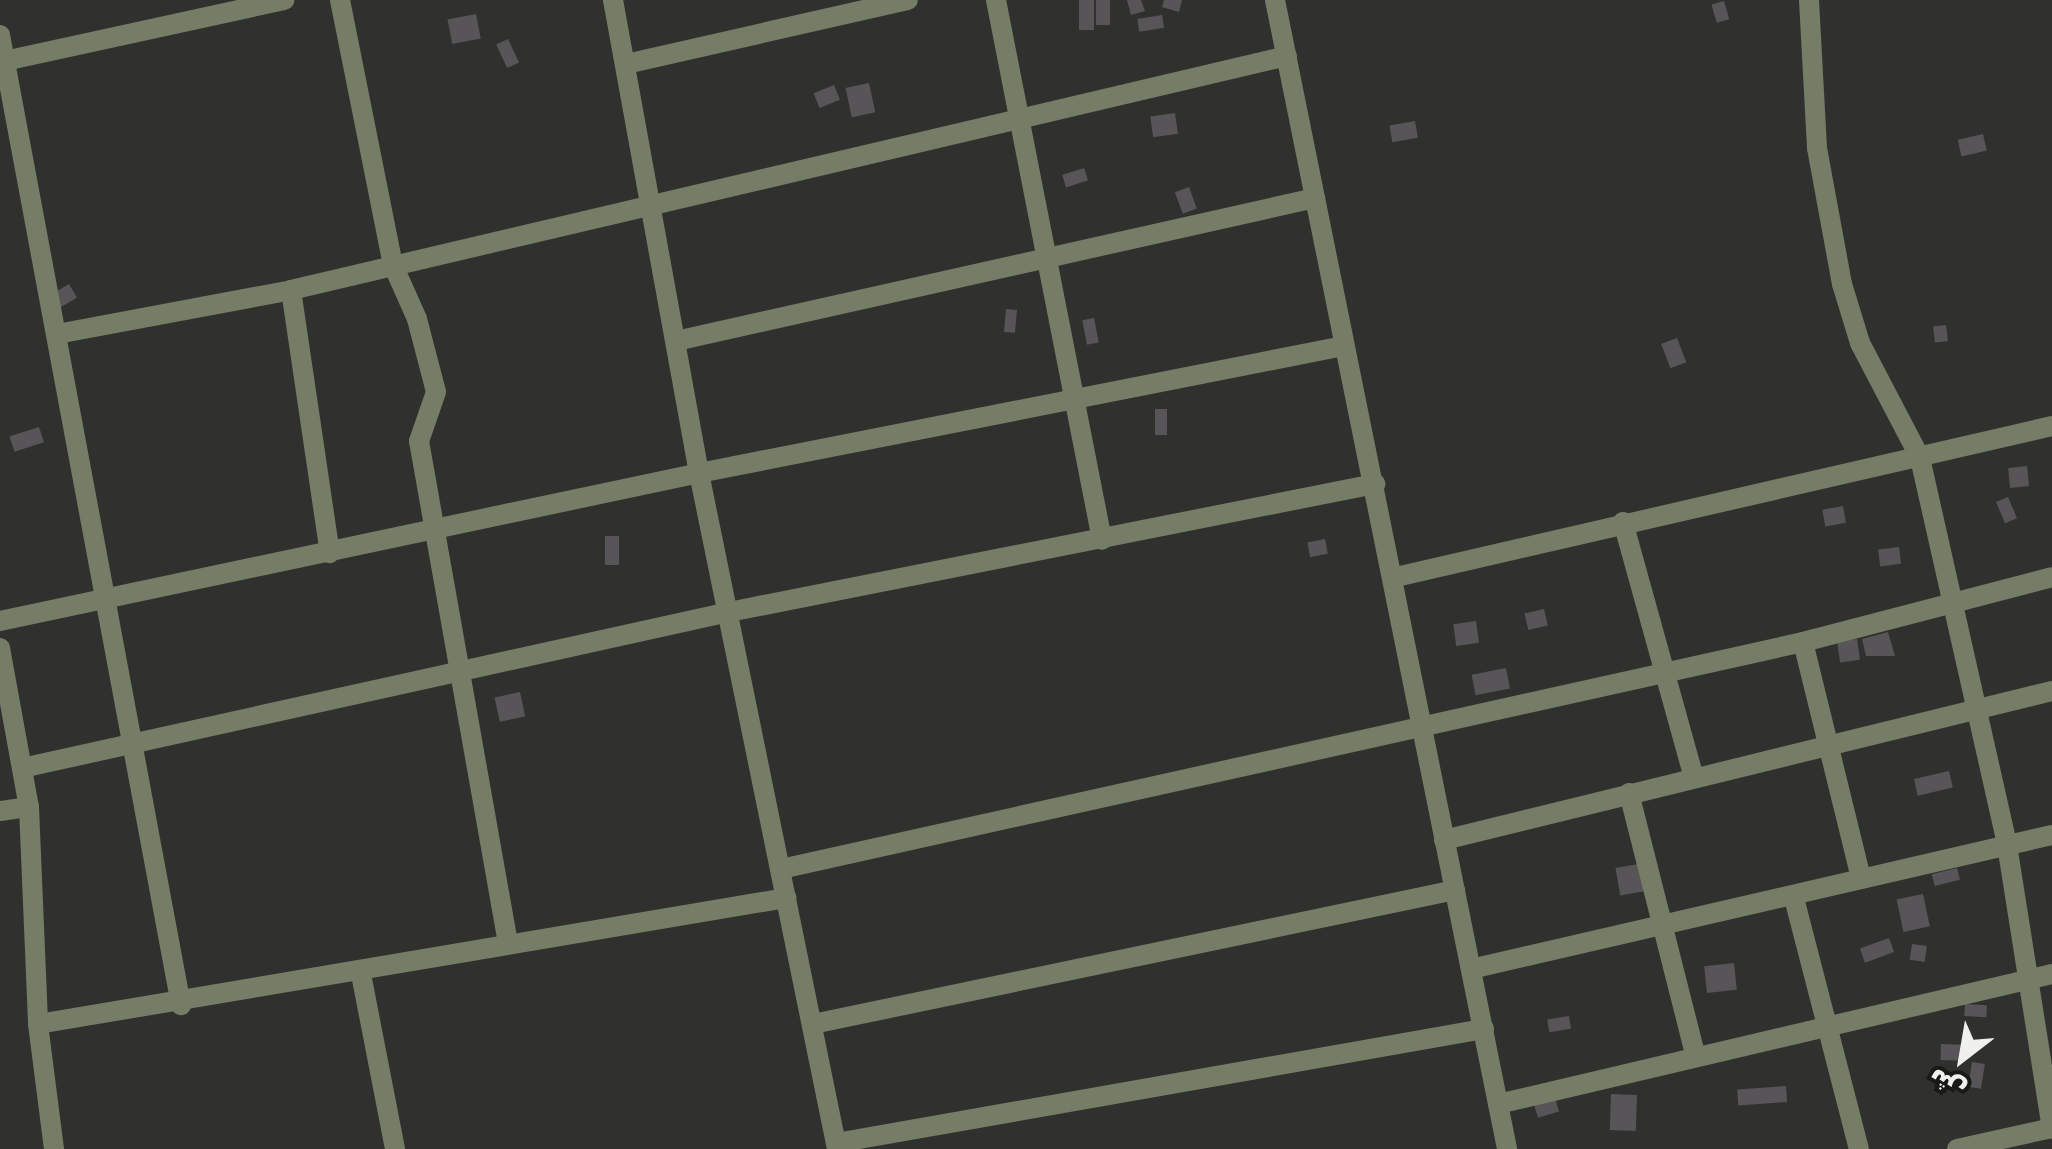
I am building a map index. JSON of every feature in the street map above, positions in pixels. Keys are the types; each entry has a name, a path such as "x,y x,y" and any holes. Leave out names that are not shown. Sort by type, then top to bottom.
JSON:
{"street":[{"path":"2,61 284,0"},
{"path":"340,0 393,265 417,319 436,392 418,440 437,529 457,674 508,943"},
{"path":"612,0 699,473 837,1146 1484,1029"},
{"path":"626,64 908,0"},
{"path":"996,0 1022,116 1102,540"},
{"path":"1275,0 1344,346 1396,577 1507,1149"},
{"path":"1809,0 1817,148 1842,284 1860,343 1920,458 1948,599 2007,845 2052,1128 1957,1149"},
{"path":"0,35 110,601 181,1004"},
{"path":"57,334 291,290 649,201 1286,56"},
{"path":"676,341 1314,198"},
{"path":"291,290 330,552"},
{"path":"0,621 110,601 699,473 1344,346"},
{"path":"1396,577 2052,426"},
{"path":"22,768 728,612 1375,484"},
{"path":"1623,522 1693,775"},
{"path":"781,870 1804,642 1948,599 2052,577"},
{"path":"1804,642 1861,879"},
{"path":"0,648 29,806 38,1024 54,1149"},
{"path":"1444,840 1826,742 2052,691"},
{"path":"1629,793 1696,1057"},
{"path":"0,811 29,806"},
{"path":"1471,969 1794,898 2052,835"},
{"path":"813,1024 1455,890"},
{"path":"38,1024 361,974 508,943 786,898"},
{"path":"1794,898 1859,1149"},
{"path":"361,974 395,1149"},
{"path":"1498,1104 2052,974"}],"building":[{"path":"1079,0 1094,0 1094,30 1079,30"},
{"path":"1096,0 1110,0 1110,25 1096,25"},
{"path":"1127,0 1141,0 1145,11 1131,15"},
{"path":"1164,0 1182,0 1179,12 1162,7"},
{"path":"1724,1 1729,19 1717,23 1712,5"},
{"path":"476,14 481,39 452,44 448,20"},
{"path":"1162,15 1164,28 1139,32 1137,19"},
{"path":"508,39 519,63 507,68 496,44"},
{"path":"869,83 875,112 852,117 846,88"},
{"path":"834,85 840,100 820,108 814,93"},
{"path":"1175,113 1178,134 1153,137 1150,116"},
{"path":"1415,121 1418,138 1392,142 1389,126"},
{"path":"1983,134 1987,151 1961,156 1958,140"},
{"path":"1084,168 1088,180 1066,187 1062,175"},
{"path":"1189,187 1197,209 1183,214 1175,192"},
{"path":"69,284 77,298 56,310 48,296"},
{"path":"1006,309 1017,310 1015,333 1004,332"},
{"path":"1094,318 1099,343 1087,345 1082,320"},
{"path":"1946,325 1948,341 1935,342 1933,327"},
{"path":"1677,338 1686,362 1670,368 1661,344"},
{"path":"1155,409 1167,409 1167,435 1155,435"},
{"path":"39,427 44,442 14,452 10,437"},
{"path":"2027,466 2029,486 2010,488 2008,468"},
{"path":"2008,497 2017,518 2005,523 1996,502"},
{"path":"1843,506 1846,523 1825,526 1822,510"},
{"path":"605,536 619,536 619,565 605,565"},
{"path":"1325,539 1328,554 1310,557 1307,542"},
{"path":"1899,547 1901,564 1880,566 1878,550"},
{"path":"1544,609 1548,626 1528,630 1525,613"},
{"path":"1476,621 1479,643 1456,646 1453,624"},
{"path":"1888,632 1895,656 1866,656 1862,639"},
{"path":"1857,639 1860,660 1840,663 1837,642"},
{"path":"1506,668 1510,689 1476,695 1472,675"},
{"path":"520,692 525,716 500,722 495,697"},
{"path":"1949,771 1953,788 1918,796 1914,779"},
{"path":"1644,863 1649,891 1620,896 1615,868"},
{"path":"1957,868 1960,880 1935,886 1932,874"},
{"path":"1923,894 1930,926 1903,932 1897,900"},
{"path":"1889,938 1894,952 1865,963 1860,949"},
{"path":"1912,944 1927,946 1925,962 1910,960"},
{"path":"1734,963 1737,990 1707,993 1704,966"},
{"path":"1965,1004 1987,1005 1986,1017 1964,1016"},
{"path":"1569,1016 1571,1029 1549,1032 1547,1019"},
{"path":"1941,1044 1964,1045 1963,1061 1940,1060"},
{"path":"1972,1062 1985,1064 1981,1089 1968,1087"},
{"path":"1786,1086 1787,1102 1738,1105 1737,1089"},
{"path":"1611,1094 1637,1095 1636,1131 1610,1130"},
{"path":"1555,1098 1559,1111 1538,1118 1534,1104"}]}
